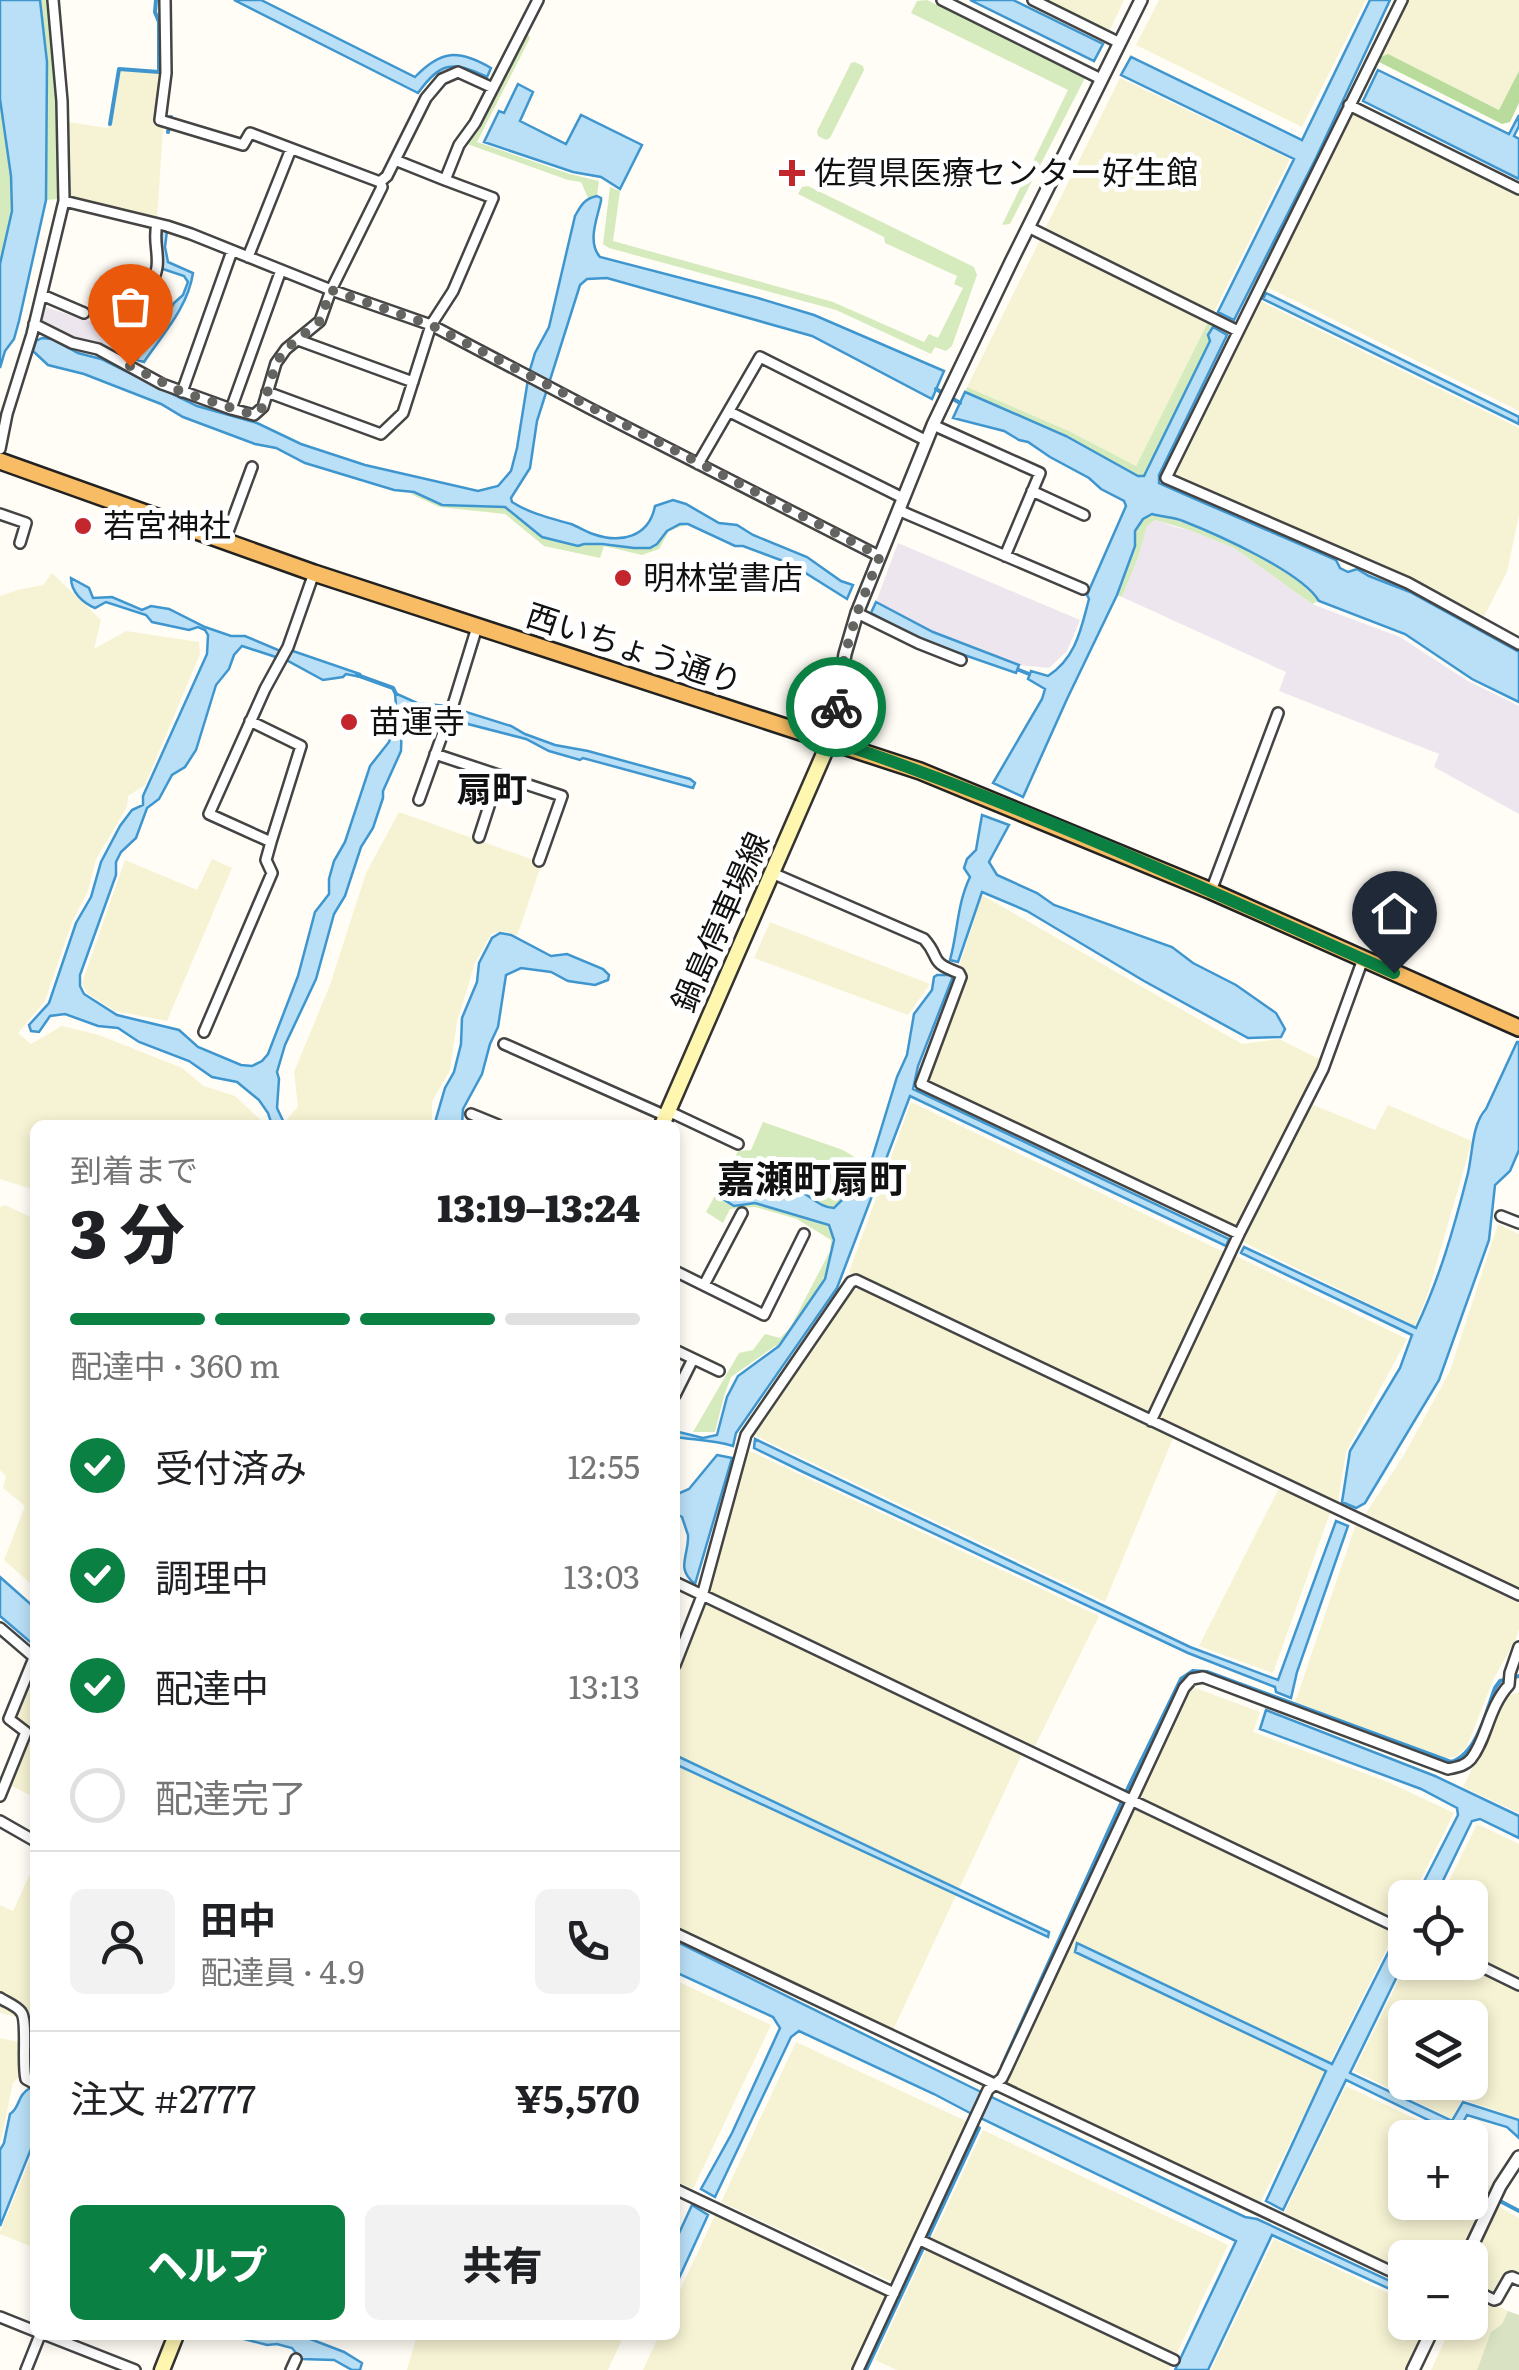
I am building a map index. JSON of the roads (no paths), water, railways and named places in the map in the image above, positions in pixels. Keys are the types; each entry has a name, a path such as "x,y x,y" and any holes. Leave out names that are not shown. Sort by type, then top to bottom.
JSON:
{"highway":[{"name":"西いちょう通り","path":"0,461 314,573 935,777 1210,891 1519,1028"}],"main road":[{"name":"鍋島停車場線","path":"665,1117 830,740"},
{"path":"162,2370 174,2340"}],"street":[{"path":"0,449 64,201 62,100 53,0"},
{"path":"164,0 166,72 160,120 242,145 250,133 380,182"},
{"path":"445,180 459,145 475,123 538,0"},
{"path":"942,0 1102,79"},
{"path":"1033,0 1120,43"},
{"path":"830,740 845,654 857,613 940,408 1141,0"},
{"path":"1402,0 1166,478 1408,583 1519,644"},
{"path":"380,182 387,176 426,98 442,79 458,72 493,88"},
{"path":"1349,105 1519,190"},
{"path":"248,257 291,149"},
{"path":"266,392 381,434 402,413 431,325 452,290 493,198 395,160"},
{"path":"33,329 98,349 162,384 254,415 263,407 276,363 286,349 320,321 331,290 382,187 380,182"},
{"path":"64,201 162,225 431,325 880,556"},
{"path":"134,314 157,272 154,238 162,225"},
{"path":"1028,227 1238,332"},
{"path":"182,392 232,251"},
{"path":"231,409 281,270"},
{"path":"42,295 84,312"},
{"path":"298,340 413,382"},
{"path":"698,464 760,358 927,441"},
{"path":"730,412 904,498"},
{"path":"933,426 1040,472 1005,556"},
{"path":"225,540 252,467"},
{"path":"1032,492 1084,516"},
{"path":"898,510 1083,589"},
{"path":"0,514 26,523 20,543"},
{"path":"271,842 209,814 288,647 314,573"},
{"path":"857,613 961,660"},
{"path":"419,800 477,627"},
{"path":"1210,891 1278,713"},
{"path":"204,1032 272,873 266,860 301,746 250,721"},
{"path":"436,754 562,796 539,862"},
{"path":"479,837 499,775"},
{"path":"772,874 924,939 940,966 959,973 961,978 921,1084 1239,1234"},
{"path":"1151,1421 1239,1234 1323,1069 1363,959"},
{"path":"504,1044 665,1117"},
{"path":"471,1114 486,1120"},
{"path":"680,1123 738,1144"},
{"path":"704,1285 742,1213"},
{"path":"1501,1216 1519,1223"},
{"path":"680,1273 764,1314 804,1234"},
{"path":"680,1653 702,1596 746,1435 856,1280 1519,1595"},
{"path":"680,1352 719,1371"},
{"path":"680,1386 694,1359"},
{"path":"680,1585 1388,1922"},
{"path":"0,1628 30,1654"},
{"path":"858,2370 894,2293 924,2242 972,2123 990,2087 1006,2070 1184,1688 1192,1679 1203,1677 1448,1769 1462,1766 1472,1758 1498,1697 1514,1686 1510,1674 1519,1647"},
{"path":"0,1796 26,1732 10,1719 30,1670"},
{"path":"0,1821 30,1838"},
{"path":"680,1934 990,2087 1388,2270"},
{"path":"1488,1970 1519,1985"},
{"path":"0,1998 22,2013 25,2021 26,2079 30,2081"},
{"path":"1474,2240 1500,2186 1519,2157"},
{"path":"680,2190 894,2293"},
{"path":"924,2242 1174,2360"},
{"path":"1488,2297 1496,2299 1512,2276 1519,2280"},
{"path":"0,2317 30,2330"},
{"path":"26,2370 38,2340"},
{"path":"56,2340 134,2370"},
{"path":"1413,2370 1427,2340"},
{"path":"291,2370 296,2359"}],"water":[{"path":"0,0 40,0 47,62 46,200 19,321 0,368 0,264 12,211 0,99"},
{"path":"234,0 261,0 415,77 433,62 450,55 491,68 487,77 465,68 448,67 434,75 418,93"},
{"path":"970,0 1013,0 1103,44 1094,61"},
{"path":"1370,0 1390,0 1234,320 1218,312 1294,159 1121,75 1131,57 1302,140"},
{"path":"1378,70 1509,134 1519,115 1514,136 1519,139 1519,179 1363,101"},
{"path":"518,84 533,92 520,121 566,144 581,115 642,145 620,189 601,177 573,172 484,142"},
{"path":"597,196 601,201 594,244 600,257 814,315 944,371 932,399 812,336 607,278 587,279 580,285 537,421 530,468 512,502 590,533 623,538 647,525 655,506 673,500 719,523 737,525 807,557 853,585 847,599 791,564 735,546 688,524 667,531 650,548 578,546 542,537 505,507 442,505 414,492 394,490 305,463 276,448 183,417 161,404 84,374 48,365 33,351 36,341 52,339 197,406 257,423 301,444 365,465 478,491 498,486 511,471 529,373 549,327 575,216 583,203"},
{"path":"161,230 167,231 168,262 193,273 180,309 144,362 137,360 143,347 183,295 188,282 184,276 163,269"},
{"path":"1266,293 1519,417 1519,424 1263,299"},
{"path":"1213,327 1227,335 1159,475 1159,483 1336,560 1348,572 1357,569 1410,592 1519,652 1519,702 1472,679 1405,634 1319,601 1295,578 1257,555 1183,521 1152,514 1135,531 1135,546 1117,595 1023,797 993,783 1042,699 1045,689 1028,679 1031,671 1048,676 1071,652 1083,621 1087,595 1126,506 1089,478 1028,442 1004,431 953,418 965,392 1066,436 1144,476 1210,341 1208,335"},
{"path":"71,578 89,588 93,598 112,597 142,610 151,606 169,609 231,636 245,636 360,674 361,677 346,674 323,680 288,661 242,646 216,685 196,750 185,767 172,775 159,799 147,808 136,838 116,862 116,875 80,975 84,994 117,1015 179,1030 198,1047 241,1065 252,1066 268,1054 298,976 315,912 329,894 334,861 345,842 370,766 389,742 397,719 395,693 417,703 447,706 511,726 555,745 695,783 693,788 549,751 526,739 468,724 448,710 407,707 402,720 401,751 383,791 373,828 361,847 345,896 334,914 316,979 285,1045 277,1072 277,1108 283,1120 270,1120 259,1100 237,1082 212,1077 189,1061 139,1042 118,1028 98,1026 65,1014 50,1016 39,1032 31,1031 29,1025 49,1003 101,862 120,826 132,810 143,805 143,796 207,654 205,630 152,622 146,615 106,602 95,608 73,588"},
{"path":"876,602 933,632 1019,665 1016,673 921,640 871,613"},
{"path":"982,815 1009,825 989,862 997,875 1054,905 1172,947 1276,1013 1285,1029 1281,1037 1248,1038 1027,911 982,892 958,962 950,960 970,877 964,868 976,850"},
{"path":"500,933 511,935 551,956 567,954 603,969 608,980 595,985 521,968 506,975 498,1027 482,1074 463,1109 462,1120 436,1120 454,1072 462,1018 477,982 479,963 492,938"},
{"path":"952,975 952,979 913,1089 1229,1239 1226,1246 910,1096 837,1288 736,1433 733,1446 680,1438 680,1432 703,1438 717,1435 727,1397 738,1376 779,1346 825,1279 834,1240 829,1225 755,1203 734,1206 723,1199 721,1184 733,1173 761,1177 788,1185 834,1208 854,1188 861,1168 871,1162 907,1055 914,1014 932,990 934,977"},
{"path":"1517,1042 1519,1150 1510,1171 1495,1185 1489,1240 1439,1380 1365,1503 1356,1508 1342,1502 1350,1451 1400,1368 1412,1335 1241,1253 1244,1247 1416,1328 1451,1235 1478,1123"},
{"path":"755,1439 1190,1647 1278,1680 1336,1521 1348,1526 1291,1698 1276,1692 1275,1687 1188,1653 801,1471 754,1448"},
{"path":"717,1455 732,1458 695,1584 684,1567 688,1535 680,1516 680,1493 689,1489"},
{"path":"0,1577 30,1604 30,1642 0,1616"},
{"path":"1266,1710 1435,1776 1519,1816 1519,1838 1480,1819 1472,1821 1443,1880 1425,1880 1458,1815 1457,1808 1421,1789 1260,1729"},
{"path":"680,1757 1049,1932 1048,1937 680,1766"},
{"path":"680,1943 981,2092 1388,2280 1388,2288 1272,2235 1208,2370 1175,2370 1236,2241 799,2031 791,2037 715,2197 701,2189 732,2133 780,2028 773,2017 680,1974"},
{"path":"1077,1943 1332,2064 1388,1953 1388,1980 1395,1980 1350,2073 1388,2091 1388,2100 1407,2100 1450,2120 1428,2120 1346,2080 1283,2210 1266,2201 1326,2071 1075,1952"},
{"path":"30,2088 30,2151 0,2226 0,2150 10,2114"},
{"path":"1463,2102 1519,2120 1519,2138 1507,2127 1467,2115 1464,2120 1453,2120"},
{"path":"692,2205 708,2215 680,2276 680,2231"},
{"path":"248,2340 313,2340 362,2363 360,2370 352,2370 334,2360 301,2359 292,2348"}],"waterway":[{"path":"110,124 119,69 159,72 156,0"},
{"path":"168,132 171,117"},
{"path":"936,389 960,403"},
{"path":"1019,670 1029,674"},
{"path":"357,675 393,688 396,694"},
{"path":"1002,2066 1181,1679 1193,1671 1207,1672 1451,1762 1460,1758 1474,1741 1500,1681 1519,1676"},
{"path":"866,2370 979,2128"},
{"path":"1500,2201 1519,2211"}],"place":[{"name":"佐賀県医療センター好生館","path":"792,173"},
{"name":"若宮神社","path":"83,526"},
{"name":"明林堂書店","path":"623,578"},
{"name":"苗運寺","path":"349,722"}],"district":[{"name":"扇町","path":"492,790"},
{"name":"嘉瀬町扇町","path":"812,1180"}]}
